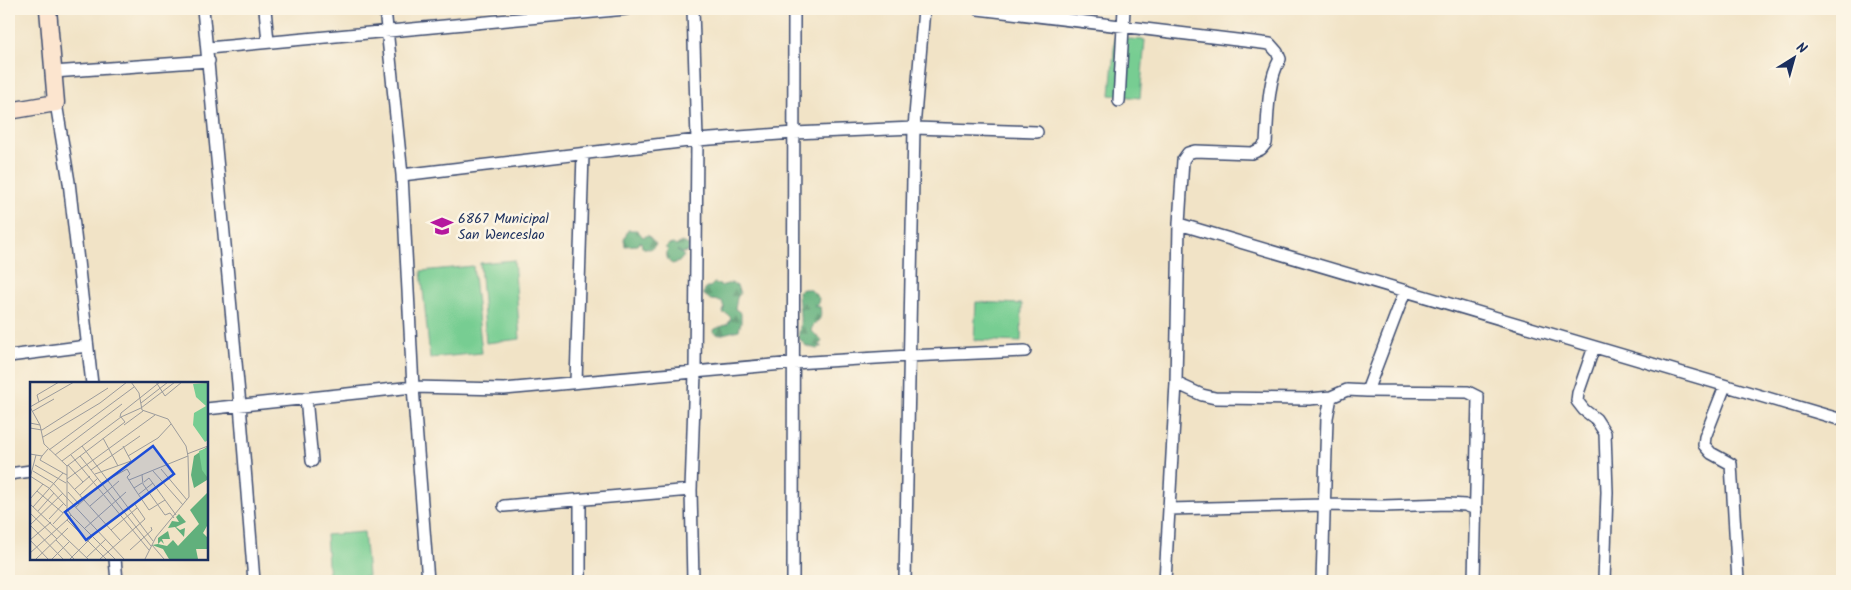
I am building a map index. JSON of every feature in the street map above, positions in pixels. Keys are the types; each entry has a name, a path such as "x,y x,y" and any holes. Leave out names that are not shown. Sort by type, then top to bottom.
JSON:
{"main road":[{"path":"9,111 56,103 48,9"}],"street":[{"path":"203,9 240,405 254,581"},
{"path":"265,9 268,42"},
{"path":"386,9 402,175 412,387 428,581"},
{"path":"208,48 626,9"},
{"path":"693,9 697,140 695,373 691,490 693,581"},
{"path":"793,581 794,9"},
{"path":"905,581 914,128 924,9"},
{"path":"978,9 1270,44 1280,59 1275,67 1272,83 1266,143 1261,149 1252,153 1195,151 1188,154 1183,160 1176,383 1165,581"},
{"path":"1119,101 1124,9"},
{"path":"53,72 209,61"},
{"path":"56,103 70,182 86,346 92,382"},
{"path":"402,175 697,140 794,133 914,128 1037,132"},
{"path":"576,382 583,154"},
{"path":"1180,224 1842,420"},
{"path":"1368,391 1405,292"},
{"path":"9,356 86,346"},
{"path":"1594,347 1577,401 1584,410 1596,419 1606,433 1607,492 1604,581"},
{"path":"208,409 412,387 504,390 794,363 1025,351"},
{"path":"1176,383 1202,396 1215,398 1309,399 1330,397 1347,390 1468,392 1478,397 1474,581"},
{"path":"1725,386 1704,445 1711,453 1732,464 1738,581"},
{"path":"1322,581 1323,505 1327,418 1330,397"},
{"path":"306,398 312,461"},
{"path":"9,474 30,471"},
{"path":"504,506 691,490"},
{"path":"580,500 580,581"},
{"path":"1170,509 1449,504 1464,504 1476,509"},
{"path":"114,560 117,581"}],"green space":[{"path":"1115,38 1145,40 1140,98 1110,95"},
{"path":"628,230 637,230 643,237 648,235 656,244 650,249 642,247 641,241 637,245 625,246 624,240"},
{"path":"681,242 689,245 688,252 682,253 677,250 684,256 679,262 672,264 667,257 668,249 665,248 673,244 676,246"},
{"path":"514,260 520,339 486,343 480,263"},
{"path":"473,266 482,353 430,358 421,271"},
{"path":"714,283 720,284 720,286 731,283 737,286 740,293 735,309 741,313 739,330 719,335 713,332 715,329 728,324 731,318 723,313 722,301 711,300 703,294 706,287 710,287"},
{"path":"810,289 819,298 818,304 814,305 820,307 821,316 811,330 822,341 819,346 822,346 817,349 806,346 798,337 800,319 798,291"},
{"path":"976,302 1022,304 1021,342 974,340"},
{"path":"364,532 368,576 329,579 326,535"}],"place":[{"name":"6867 Municipal San Wenceslao","path":"442,226"}]}
